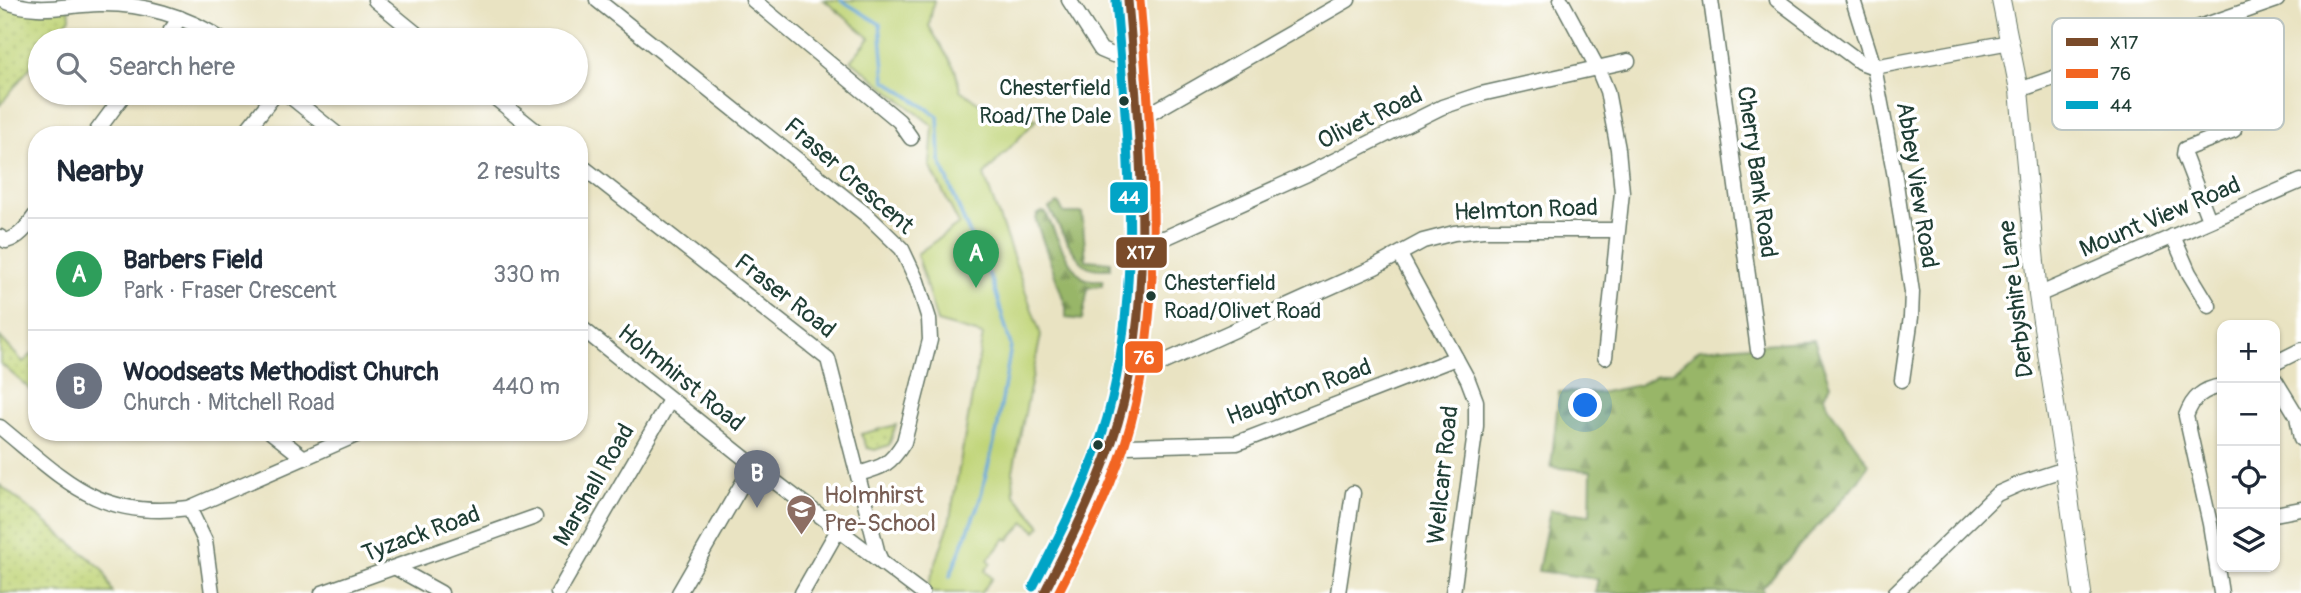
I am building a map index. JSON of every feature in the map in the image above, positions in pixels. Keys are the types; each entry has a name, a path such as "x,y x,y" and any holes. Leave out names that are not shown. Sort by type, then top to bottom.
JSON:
{"highway":[{"path":"1044,593 1094,491 1111,444 1130,371 1140,295 1141,242 1128,0"}],"street":[{"path":"375,0 409,28"},
{"name":"Fraser Crescent","path":"597,0 869,217 902,248 923,298 929,319 930,340 904,442 885,466 858,474"},
{"path":"753,0 899,121 911,138"},
{"path":"1069,0 1101,50 1113,55 1132,54"},
{"path":"1136,116 1151,113 1348,0"},
{"path":"1560,0 1598,69 1606,91 1618,149 1622,192 1605,357"},
{"name":"Cherry Bank Road","path":"1711,0 1758,350"},
{"path":"1777,0 1860,62 1874,67 2010,42"},
{"name":"Abbey View Road","path":"1853,0 1874,67 1895,177 1912,292 1902,380"},
{"name":"Derbyshire Lane","path":"2001,0 2018,90 2038,295 2082,593"},
{"path":"2225,18 2277,0"},
{"path":"1,1 33,9 121,5 180,18 204,28"},
{"path":"173,28 180,18"},
{"name":"Olivet Road","path":"1141,242 1167,237 1307,174 1442,107 1481,94 1628,61"},
{"path":"2018,90 2052,78"},
{"path":"101,126 116,105"},
{"path":"250,126 267,105"},
{"path":"301,105 327,126"},
{"path":"503,105 527,126"},
{"path":"2209,220 2183,155 2185,149 2234,130"},
{"name":"Fraser Road","path":"588,171 828,359 882,563"},
{"name":"Mount View Road","path":"2038,295 2301,181"},
{"path":"3,239 14,239 28,226"},
{"name":"Helmton Road","path":"1130,371 1146,370 1399,255 1423,241 1454,233 1483,230 1618,230"},
{"path":"2173,236 2189,273 2209,306"},
{"name":"Wellcarr Road","path":"1399,255 1457,358 1476,401 1476,426 1453,593"},
{"name":"Holmhirst Road","path":"588,337 922,593"},
{"path":"2280,360 2301,350"},
{"name":"Haughton Road","path":"1111,444 1127,446 1237,443 1457,358"},
{"path":"2277,383 2297,416 2301,439"},
{"path":"2217,387 2197,396 2186,416 2216,523 2221,593"},
{"name":"Marshall Road","path":"558,593 670,400"},
{"path":"0,427 76,488 98,500 136,510 167,511 189,508 343,441"},
{"path":"282,441 304,458"},
{"path":"679,593 753,465"},
{"path":"1895,593 1997,494 2065,469"},
{"path":"1338,593 1353,493"},
{"path":"189,508 205,541 216,591"},
{"path":"2280,513 2301,509"},
{"name":"Tyzack Road","path":"322,593 535,517"},
{"path":"802,593 839,528"},
{"path":"396,568 442,593"}],"green space":[{"path":"0,0 69,0 70,18 62,28 28,28 28,70 0,105"},
{"path":"824,0 934,0 929,26 955,69 960,90 987,108 1037,119 984,175 1041,335 1013,471 1014,494 1041,526 1036,531 1025,522 1009,540 1006,538 988,559 991,563 985,571 992,578 981,593 933,593 927,589 949,524 983,335 937,322 917,254 959,224 930,166 933,126 851,60 870,38"},
{"path":"1058,203 1064,213 1082,213 1086,260 1110,262 1110,269 1090,267 1076,256 1049,208"},
{"path":"1046,213 1074,269 1088,280 1103,280 1103,285 1088,288 1082,320 1066,318 1066,307 1036,221 1037,215"},
{"path":"0,337 23,362 28,358 28,388 0,363"},
{"path":"1814,340 1830,385 1824,396 1828,407 1869,464 1858,481 1763,587 1763,593 1595,593 1598,579 1538,571 1550,510 1590,515 1591,471 1551,467 1559,392 1599,393 1639,385 1656,375 1672,372 1700,349"},
{"path":"896,425 889,445 875,450 867,448 861,434"},
{"path":"0,485 103,569 113,593 0,593"}],"waterway":[{"path":"841,0 880,24 885,80 938,116 940,160 993,283 1011,346 997,430 979,503 950,576"}],"transit line":[{"name":"X17","path":"1044,593 1085,510 1111,445 1130,372 1138,320 1142,213 1137,104 1128,0"},
{"name":"76","path":"1058,593 1117,467 1131,423 1142,371 1153,265 1153,212 1140,0"},
{"name":"44","path":"1033,587 1074,504 1100,440 1118,367 1126,315 1129,263 1128,158 1116,1"}],"place":[{"name":"Chesterfield Road/The Dale","path":"1124,101"},
{"name":"Barbers Field","path":"976,288"},
{"name":"Chesterfield Road/Olivet Road","path":"1151,296"},
{"name":"Woodseats Methodist Church","path":"757,508"},
{"name":"Holmhirst Pre-School","path":"801,536"}]}
